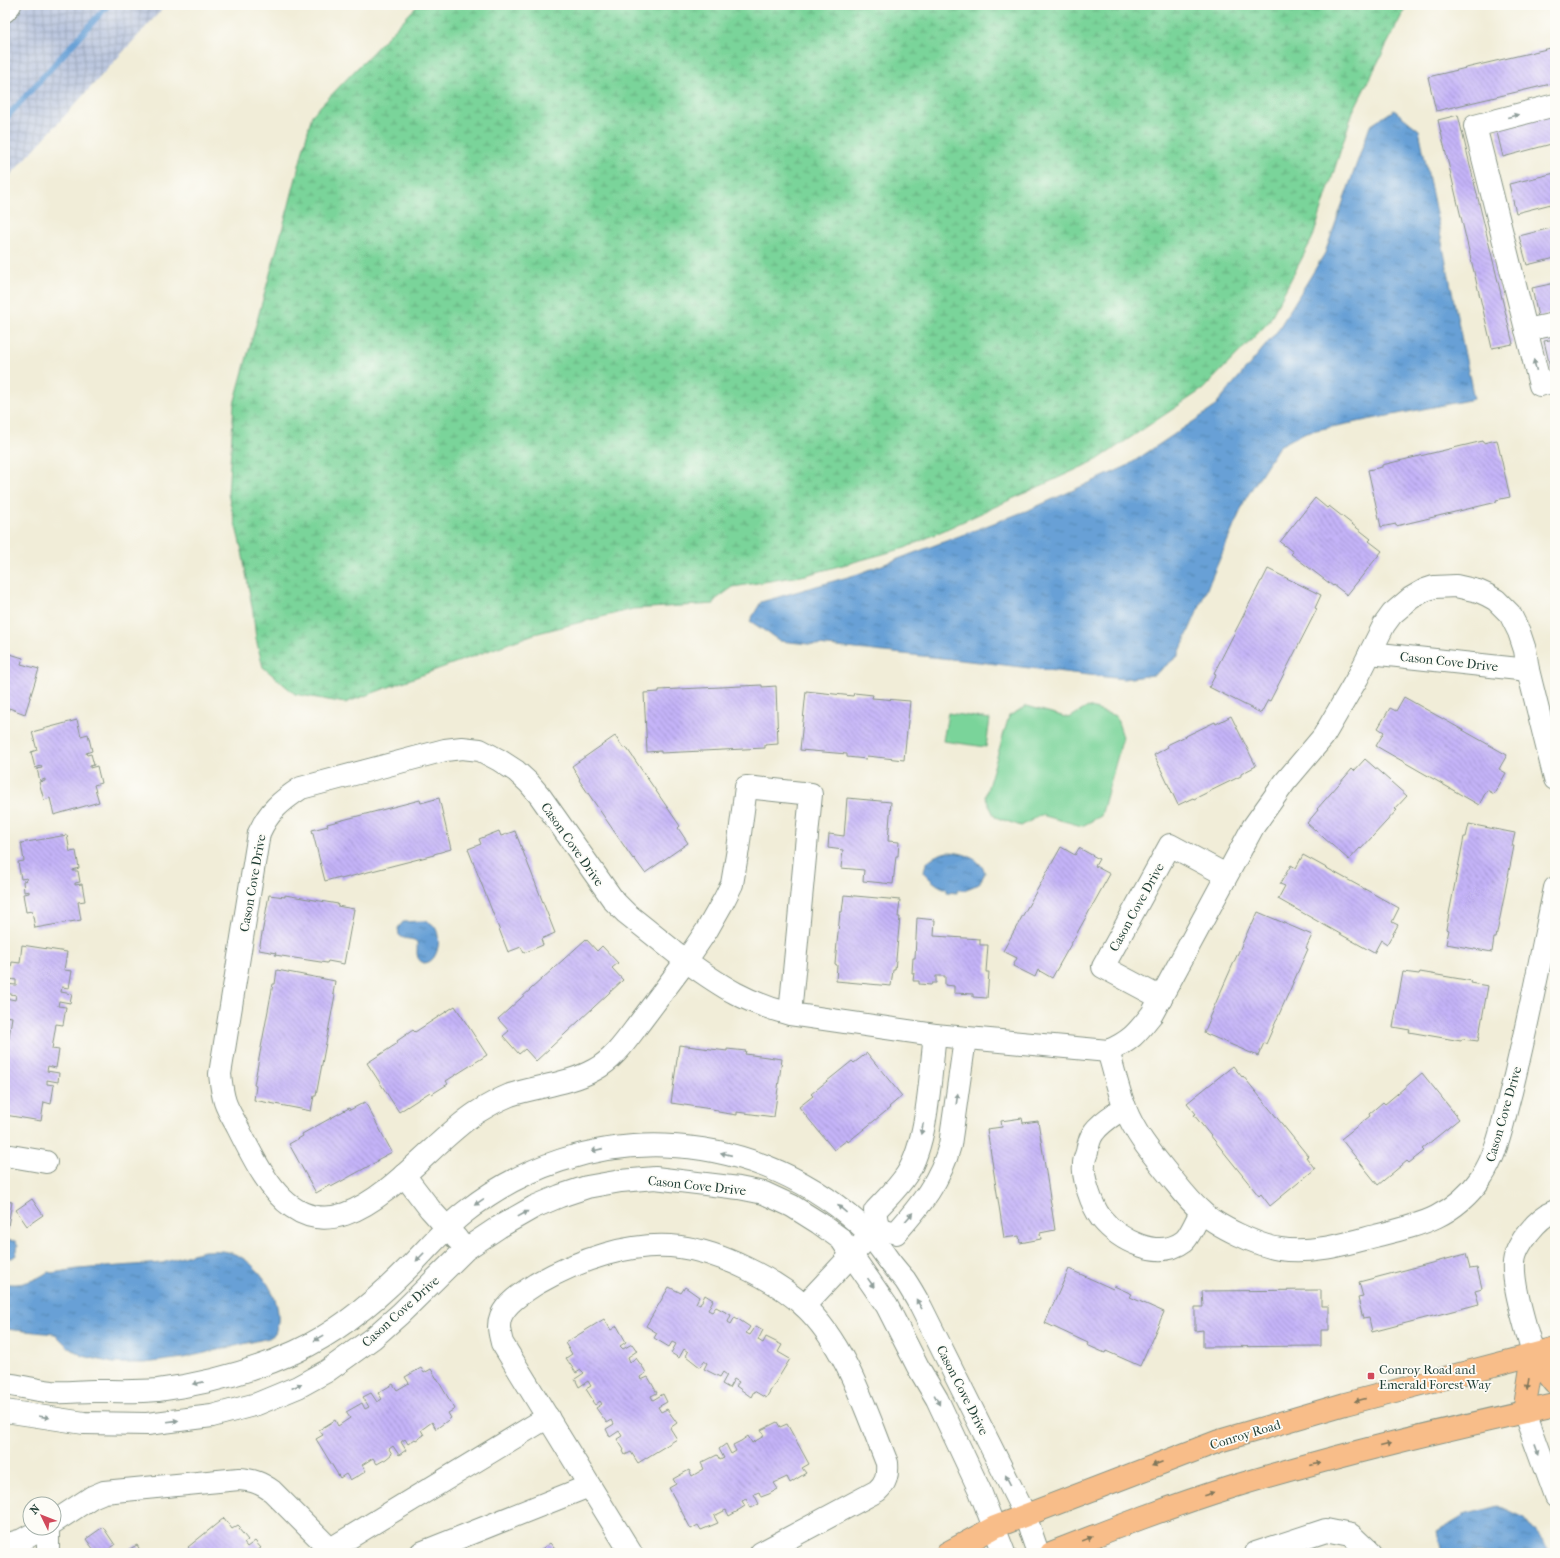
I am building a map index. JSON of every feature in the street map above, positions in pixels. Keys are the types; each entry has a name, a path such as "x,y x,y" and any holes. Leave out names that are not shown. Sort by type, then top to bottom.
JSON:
{"main road":[{"name":"Conroy Road","path":"947,1553 995,1527 1219,1441 1345,1404 1555,1349"},
{"path":"1533,1355 1555,1383"},
{"path":"1524,1412 1533,1355"},
{"path":"1051,1553 1140,1518 1236,1486 1348,1455 1555,1405"}],"street":[{"path":"5,11 10,5"},
{"path":"1555,105 1475,126 1540,385 1555,381"},
{"path":"1526,330 1555,324"},
{"path":"1108,1051 1124,1044 1137,1034 1152,1014 1253,827 1280,788 1323,738 1340,710 1384,625 1392,614 1411,598 1434,587 1456,586 1478,591 1487,595 1496,600 1510,614 1519,632 1525,650 1528,670 1555,779"},
{"name":"Cason Cove Drive","path":"1370,653 1528,670"},
{"name":"Cason Cove Drive","path":"790,1014 811,794 746,787 732,884 717,912 686,962 628,1037 601,1066 578,1077 510,1095 492,1103 460,1125 404,1175 368,1204 348,1214 330,1218 313,1218 287,1203 269,1183 257,1165 225,1103 220,1074 259,833 265,820 274,808 301,788 445,750 462,748 480,750 516,771 529,783 540,796 614,901 626,913 686,962 720,985 745,999 771,1009 790,1014 935,1035 1108,1051 1125,1107 1146,1146 1181,1190 1201,1212 1222,1226 1269,1247 1302,1250 1327,1248 1418,1226 1438,1217 1455,1206 1480,1180 1488,1167 1496,1147 1519,1057 1555,888"},
{"name":"Cason Cove Drive","path":"1161,998 1103,967 1170,845 1226,875"},
{"path":"804,1306 851,1254 874,1232 875,1211 907,1173 918,1149 923,1128 935,1035"},
{"path":"874,1232 896,1232 927,1196 944,1165 950,1145 965,1038"},
{"path":"1125,1107 1102,1123 1093,1133 1084,1164 1085,1181 1092,1201 1100,1217 1116,1232 1130,1241 1158,1249 1173,1246 1185,1240 1201,1212"},
{"name":"Cason Cove Drive","path":"5,1384 52,1392 156,1390 201,1382 251,1370 296,1351 329,1333 359,1313 405,1272 465,1212 500,1187 540,1167 573,1156 605,1149 638,1145 669,1145 710,1150 750,1160 777,1170 804,1183 831,1200 860,1224 874,1232 921,1307 1025,1515 1038,1553"},
{"path":"5,1156 46,1162"},
{"path":"404,1175 430,1209 466,1249"},
{"name":"Cason Cove Drive","path":"5,1411 84,1423 146,1424 212,1416 257,1404 298,1387 326,1372 373,1338 400,1314 466,1249 499,1227 560,1196 587,1187 621,1181 655,1178 739,1188 764,1193 792,1206 841,1239 887,1306 918,1367 937,1399 977,1484 1004,1553"},
{"path":"1533,1355 1514,1280 1514,1261 1519,1247 1526,1235 1536,1223 1555,1211"},
{"path":"631,1553 502,1343 498,1329 501,1316 513,1300 554,1274 582,1261 622,1250 649,1247 679,1247 711,1253 735,1264 760,1276 804,1306 828,1334 845,1363 887,1463 888,1472 886,1481 877,1491 761,1553"},
{"path":"1524,1412 1555,1497"},
{"path":"62,1517 92,1497 104,1492 250,1480 263,1484 272,1491 331,1551 548,1417"},
{"path":"421,1553 589,1486"},
{"path":"1256,1553 1326,1530 1351,1535 1370,1553"},
{"path":"5,1545 22,1540 29,1536"},
{"path":"48,1536 48,1553"}],"shaded area":[{"path":"5,5 166,5 5,181"}],"green space":[{"path":"418,5 1407,5 1353,111 1313,237 1268,323 1203,389 1097,460 905,548 806,575 733,587 715,600 714,604 633,609 534,634 345,703 295,694 263,667 256,639 253,612 242,551 228,494 234,404 289,205 312,115"},
{"path":"1027,706 1069,718 1088,707 1116,716 1123,737 1101,816 1082,826 1041,815 1021,826 995,817 985,797 1009,716"},
{"path":"948,713 990,719 986,747 943,741"}],"water":[{"path":"1394,110 1419,130 1474,399 1306,432 1279,446 1246,498 1178,656 1154,675 1123,679 780,641 750,621 761,602 858,574 1031,509 1127,466 1212,409 1276,333 1325,253 1370,126"},
{"path":"947,852 964,854 979,863 985,873 979,884 964,890 957,890 957,893 947,892 947,889 932,881 924,873 924,868 928,861"},
{"path":"425,921 433,925 437,930 437,951 430,961 424,963 419,959 417,954 417,942 399,935 398,928 403,922"},
{"path":"5,1240 15,1241 18,1245 16,1255 12,1258 5,1257"},
{"path":"203,1251 228,1252 248,1262 256,1269 271,1289 275,1300 278,1311 278,1322 275,1334 269,1338 183,1358 145,1363 113,1363 83,1356 68,1347 55,1334 5,1329 5,1283 16,1284 27,1282 48,1272 52,1273 78,1269 162,1263"},
{"path":"1498,1506 1524,1518 1552,1553 1442,1553 1437,1531 1464,1515"}],"building":[{"path":"1555,47 1555,83 1436,111 1428,77"},
{"path":"1555,113 1555,143 1503,157 1496,128"},
{"path":"1458,115 1513,344 1492,348 1438,120"},
{"path":"1555,173 1555,203 1516,213 1509,184"},
{"path":"1555,227 1555,258 1527,265 1519,236"},
{"path":"1555,283 1555,313 1538,317 1532,288"},
{"path":"1555,339 1555,370 1551,371 1544,341"},
{"path":"1497,440 1510,497 1496,500 1497,502 1396,526 1396,524 1381,527 1368,470 1382,467 1382,465 1483,441 1483,443"},
{"path":"1315,498 1327,508 1329,506 1371,539 1369,541 1382,551 1347,595 1291,554 1293,552 1280,542"},
{"path":"1268,569 1321,595 1315,608 1317,609 1270,701 1268,700 1261,713 1209,687 1216,674 1214,673"},
{"path":"7,653 23,658 21,664 39,669 25,714 9,708 7,715 5,714 5,659"},
{"path":"762,685 762,687 776,686 778,744 765,745 765,748 661,753 661,751 647,752 644,693 659,692 659,690"},
{"path":"806,691 853,696 854,693 873,695 872,698 910,701 904,760 867,756 866,759 847,757 847,754 800,750"},
{"path":"1404,697 1507,755 1499,769 1506,773 1494,794 1487,790 1479,805 1376,746 1384,732 1378,728 1390,708 1396,711"},
{"path":"1231,716 1256,766 1241,774 1241,776 1194,799 1193,798 1178,805 1154,755 1168,747 1167,745"},
{"path":"77,720 81,736 88,734 92,751 86,753 87,755 91,754 94,765 90,766 90,768 97,766 101,783 94,785 99,802 54,815 50,798 44,800 39,782 45,781 45,779 40,781 37,769 42,768 41,766 35,768 31,752 37,750 32,732"},
{"path":"615,736 624,749 626,747 680,826 678,828 688,843 645,873 634,858 633,859 579,780 580,779 572,766"},
{"path":"1365,759 1407,796 1395,809 1397,810 1349,860 1307,823 1318,810 1317,809 1352,769 1354,771"},
{"path":"439,798 451,849 434,855 341,879 340,877 325,881 312,830 328,826 327,824 420,800 421,803"},
{"path":"847,798 891,802 888,841 899,842 893,884 863,881 864,870 841,868 843,850 828,848 829,834 844,836"},
{"path":"1469,824 1515,833 1512,846 1514,846 1492,952 1446,944 1449,930 1446,929 1464,837 1466,837"},
{"path":"499,831 501,836 515,831 555,933 541,939 543,945 524,953 521,947 508,952 468,849 481,844 479,839"},
{"path":"67,835 70,852 76,851 79,868 73,870 78,871 80,882 75,883 75,885 82,884 85,901 78,902 81,920 35,928 32,911 26,912 23,894 29,893 29,891 24,892 23,881 27,880 27,878 21,879 18,862 24,861 21,843"},
{"path":"1061,847 1075,855 1079,848 1099,859 1095,866 1110,874 1052,978 1038,970 1035,977 1013,966 1017,958 1003,951"},
{"path":"1303,855 1399,908 1392,922 1398,925 1387,944 1381,940 1374,953 1278,899 1285,886 1280,884 1291,865 1296,868"},
{"path":"269,895 285,897 285,895 338,904 337,906 354,909 344,964 328,961 327,963 275,955 276,953 259,950"},
{"path":"844,895 900,900 898,917 900,917 895,970 893,970 891,986 836,981 837,965 835,964 840,912 842,912"},
{"path":"1258,912 1312,935 1306,948 1308,949 1266,1044 1264,1043 1258,1056 1204,1033 1210,1019 1209,1018 1251,924 1252,925"},
{"path":"917,918 935,920 934,936 980,939 980,945 988,945 986,972 989,972 987,998 973,997 973,994 954,993 954,986 945,985 945,976 936,976 936,983 932,983 931,985 919,984 919,981 913,981 914,973 912,973 913,958 915,958"},
{"path":"586,939 597,951 602,946 618,963 612,968 623,980 536,1061 525,1049 519,1054 503,1036 509,1031 498,1019"},
{"path":"22,945 67,952 64,970 72,971 69,988 62,987 61,992 72,994 70,1003 59,1001 58,1006 66,1007 63,1025 56,1024 52,1049 59,1050 56,1068 48,1066 47,1071 59,1073 58,1082 47,1080 47,1084 54,1085 51,1104 44,1102 41,1121 5,1115 5,1042 8,1043 12,1017 5,1016 5,1007 6,998 15,1000 16,995 5,993 5,984 16,985 16,980 9,979 12,962 20,963"},
{"path":"277,970 335,981 333,994 335,995 316,1096 314,1096 311,1111 254,1100 256,1086 254,1085"},
{"path":"1403,972 1419,974 1420,972 1472,981 1471,983 1488,986 1478,1041 1462,1039 1461,1041 1409,1032 1410,1030 1393,1027"},
{"path":"455,1006 487,1055 446,1081 448,1084 432,1094 430,1092 399,1112 367,1063 398,1043 397,1041 413,1030 415,1032"},
{"path":"679,1045 727,1051 727,1049 746,1051 745,1054 782,1059 774,1117 737,1112 737,1115 718,1112 718,1110 671,1103"},
{"path":"867,1053 902,1096 889,1107 890,1108 848,1142 847,1140 834,1150 799,1107 813,1096 811,1094 852,1061 854,1063"},
{"path":"1233,1066 1242,1077 1243,1076 1308,1156 1306,1157 1315,1169 1270,1206 1261,1194 1259,1196 1194,1115 1196,1114 1187,1103"},
{"path":"1422,1073 1459,1119 1422,1149 1424,1151 1409,1163 1407,1161 1378,1185 1341,1139 1370,1116 1369,1114 1383,1102 1385,1104"},
{"path":"365,1102 392,1152 331,1187 330,1185 316,1193 289,1144 303,1136 302,1134 349,1108 350,1110"},
{"path":"1022,1118 1023,1123 1038,1121 1055,1230 1040,1233 1041,1239 1020,1243 1019,1236 1004,1238 987,1129 1002,1127 1001,1121"},
{"path":"32,1199 43,1215 27,1226 16,1210"},
{"path":"5,1201 12,1202 7,1232 5,1231"},
{"path":"1466,1254 1470,1269 1477,1268 1482,1288 1475,1290 1479,1304 1372,1332 1369,1318 1363,1319 1358,1298 1363,1297 1359,1282"},
{"path":"1069,1269 1113,1289 1114,1286 1132,1294 1130,1297 1164,1312 1140,1366 1106,1351 1105,1353 1087,1345 1088,1343 1045,1323"},
{"path":"669,1287 681,1293 685,1287 699,1297 696,1303 700,1305 705,1295 713,1300 708,1310 712,1312 716,1307 731,1315 728,1322 731,1324 735,1317 750,1327 746,1333 750,1335 756,1326 763,1330 758,1340 763,1343 766,1337 782,1345 778,1352 790,1359 766,1398 754,1391 751,1397 736,1386 739,1382 734,1379 729,1388 722,1384 727,1375 723,1372 720,1377 704,1369 707,1363 704,1361 700,1367 686,1356 688,1352 684,1349 679,1358 671,1353 676,1344 672,1342 669,1347 654,1338 657,1333 646,1326"},
{"path":"1321,1290 1321,1306 1329,1306 1329,1330 1321,1330 1321,1346 1203,1347 1203,1330 1195,1331 1195,1307 1203,1307 1202,1291"},
{"path":"604,1319 611,1330 617,1326 626,1342 620,1346 623,1349 632,1344 637,1351 628,1357 630,1362 636,1358 646,1373 640,1377 641,1380 648,1377 657,1393 651,1396 653,1400 663,1394 667,1402 658,1407 661,1412 667,1409 677,1423 670,1428 677,1439 638,1463 631,1452 625,1455 624,1450 617,1439 622,1436 619,1431 610,1437 606,1429 614,1424 612,1420 607,1423 596,1408 602,1404 600,1401 595,1405 592,1401 593,1400 586,1389 591,1386 588,1381 579,1387 575,1379 584,1373 581,1370 576,1373 566,1358 572,1354 565,1343"},
{"path":"421,1368 424,1373 431,1369 455,1409 448,1413 451,1418 436,1429 432,1422 421,1430 424,1435 408,1444 405,1439 401,1442 406,1450 399,1455 393,1446 389,1449 392,1454 386,1459 377,1464 373,1458 362,1465 366,1471 357,1477 350,1480 346,1474 340,1478 316,1439 323,1435 319,1430 335,1420 338,1426 350,1418 346,1412 362,1403 365,1409 369,1407 363,1397 371,1393 377,1402 382,1399 378,1393 393,1384 397,1390 409,1383 405,1377"},
{"path":"777,1422 780,1427 787,1424 809,1464 802,1468 806,1473 790,1483 787,1477 774,1483 778,1489 769,1494 761,1497 759,1492 754,1494 759,1504 751,1508 746,1499 742,1501 745,1506 729,1516 726,1510 714,1516 718,1523 701,1530 698,1525 691,1529 669,1488 676,1484 673,1479 689,1470 692,1476 704,1469 701,1463 717,1455 720,1460 724,1458 719,1449 726,1444 731,1454 736,1451 733,1445 748,1436 752,1443 764,1436 761,1430"},
{"path":"224,1518 232,1529 238,1525 241,1528 239,1529 248,1540 244,1543 247,1547 255,1541 261,1548 254,1553 193,1553 188,1547"},
{"path":"103,1527 115,1545 103,1553 96,1553 86,1539"},
{"path":"550,1543 558,1553 536,1553"},
{"path":"137,1545 142,1553 122,1553"}],"waterway":[{"path":"5,119 108,5"}],"place":[{"name":"Conroy Road and Emerald Forest Way","path":"1371,1376"}]}
